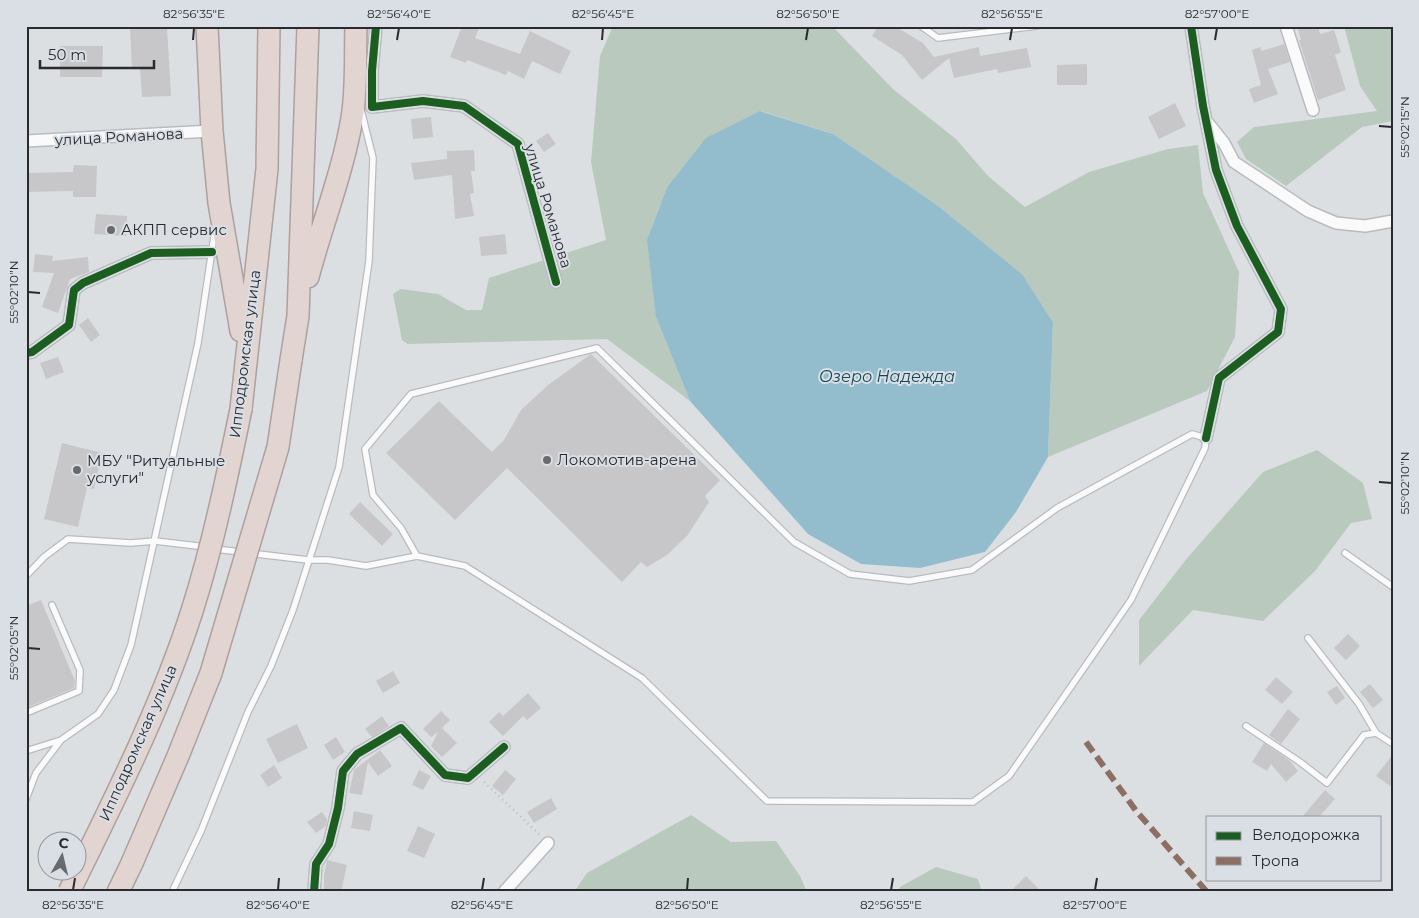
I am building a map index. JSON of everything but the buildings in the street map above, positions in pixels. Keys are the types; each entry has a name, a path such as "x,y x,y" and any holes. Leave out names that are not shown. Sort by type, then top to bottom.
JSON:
{"highway":[{"path":"207,26 212,131 219,203 239,308 246,369"},
{"name":"Ипподромская улица","path":"70,892 121,787 171,670 186,628 208,553 241,409 246,369 267,169 269,26"},
{"path":"298,316 308,26"},
{"path":"118,892 178,756 211,674 278,447 298,316 323,220 335,189 352,118 356,26"}],"street":[{"name":"улица Романова","path":"376,26 372,71 372,107 423,100 464,106 518,144 556,282"},
{"path":"1191,26 1216,170 1237,226 1281,309 1278,332 1219,378 1206,438"},
{"path":"1286,26 1313,110"},
{"path":"1206,120 1224,143 1234,162 1308,211 1336,223 1365,226 1393,221"},
{"name":"улица Романова","path":"26,141 212,131"},
{"path":"26,353 32,352 69,325 74,290 83,283 151,253 212,252"},
{"path":"314,892 316,864 329,844 338,808 343,771 357,754 401,728 445,775 468,778 504,747"},
{"path":"504,892 548,843"}],"lane":[{"path":"921,26 938,38 1036,26"},
{"path":"172,892 200,831 248,712 270,666 293,610 340,467 369,261 373,158 355,83"},
{"path":"26,751 61,740 98,714 114,690 131,645 198,343 219,203"},
{"path":"26,576 44,557 68,538 131,543 155,541 366,566 417,556 465,566 642,678 767,801 973,802 1009,776 1131,600 1205,448 1206,438 1192,434 1066,504 972,570 909,581 850,574 794,542 597,348 411,394 364,448 373,495 401,528 417,556"},
{"path":"1345,552 1393,587"},
{"path":"26,713 79,691 80,670 52,605"},
{"path":"1308,638 1359,704 1376,733 1393,744"},
{"path":"1246,726 1300,762 1327,783 1364,735 1376,733"},
{"path":"26,799 36,773 61,740"}],"path":[{"path":"474,772 548,843"}],"green space":[{"path":"613,26 832,26 894,90 956,139 988,176 1025,207 1089,172 1168,149 1198,145 1203,193 1239,272 1235,337 1207,391 1048,457 1053,322 1022,274 937,205 833,134 761,111 706,139 668,186 656,317 690,401 607,339 408,344 402,340 393,294 401,289 438,294 466,310 482,310 489,278 606,240 591,162 600,56"},
{"path":"1344,26 1393,26 1393,121 1362,127 1286,186 1246,159 1237,142 1254,127 1377,111 1360,86"},
{"path":"1317,450 1363,483 1372,519 1351,523 1315,571 1263,621 1193,610 1139,666 1139,620 1188,557 1263,472"},
{"path":"691,815 731,842 776,841 800,876 807,892 574,892 587,873"},
{"path":"936,867 978,879 982,892 898,892 900,887"}],"water":[{"name":"Озеро Надежда","path":"760,111 833,134 937,205 1022,274 1053,322 1048,457 1016,512 985,552 920,568 861,564 808,534 690,401 656,317 647,240 668,186 706,138"}],"marked path":[{"path":"1086,742 1137,812 1207,892"}],"cycle path":[{"path":"376,26 372,71 372,107 423,101 464,106 518,144 556,282"},
{"path":"1191,26 1203,106 1216,170 1237,226 1281,309 1278,332 1219,378 1206,438"},
{"path":"26,353 32,352 69,325 74,290 83,283 151,253 212,252"},
{"path":"314,892 316,864 329,844 338,808 343,771 357,754 401,728 445,775 468,778 504,747"}],"place":[{"name":"АКПП сервис","path":"111,230"},
{"name":"Локомотив-арена","path":"547,460"},
{"name":"МБУ \"Ритуальные услуги\"","path":"77,470"}]}
